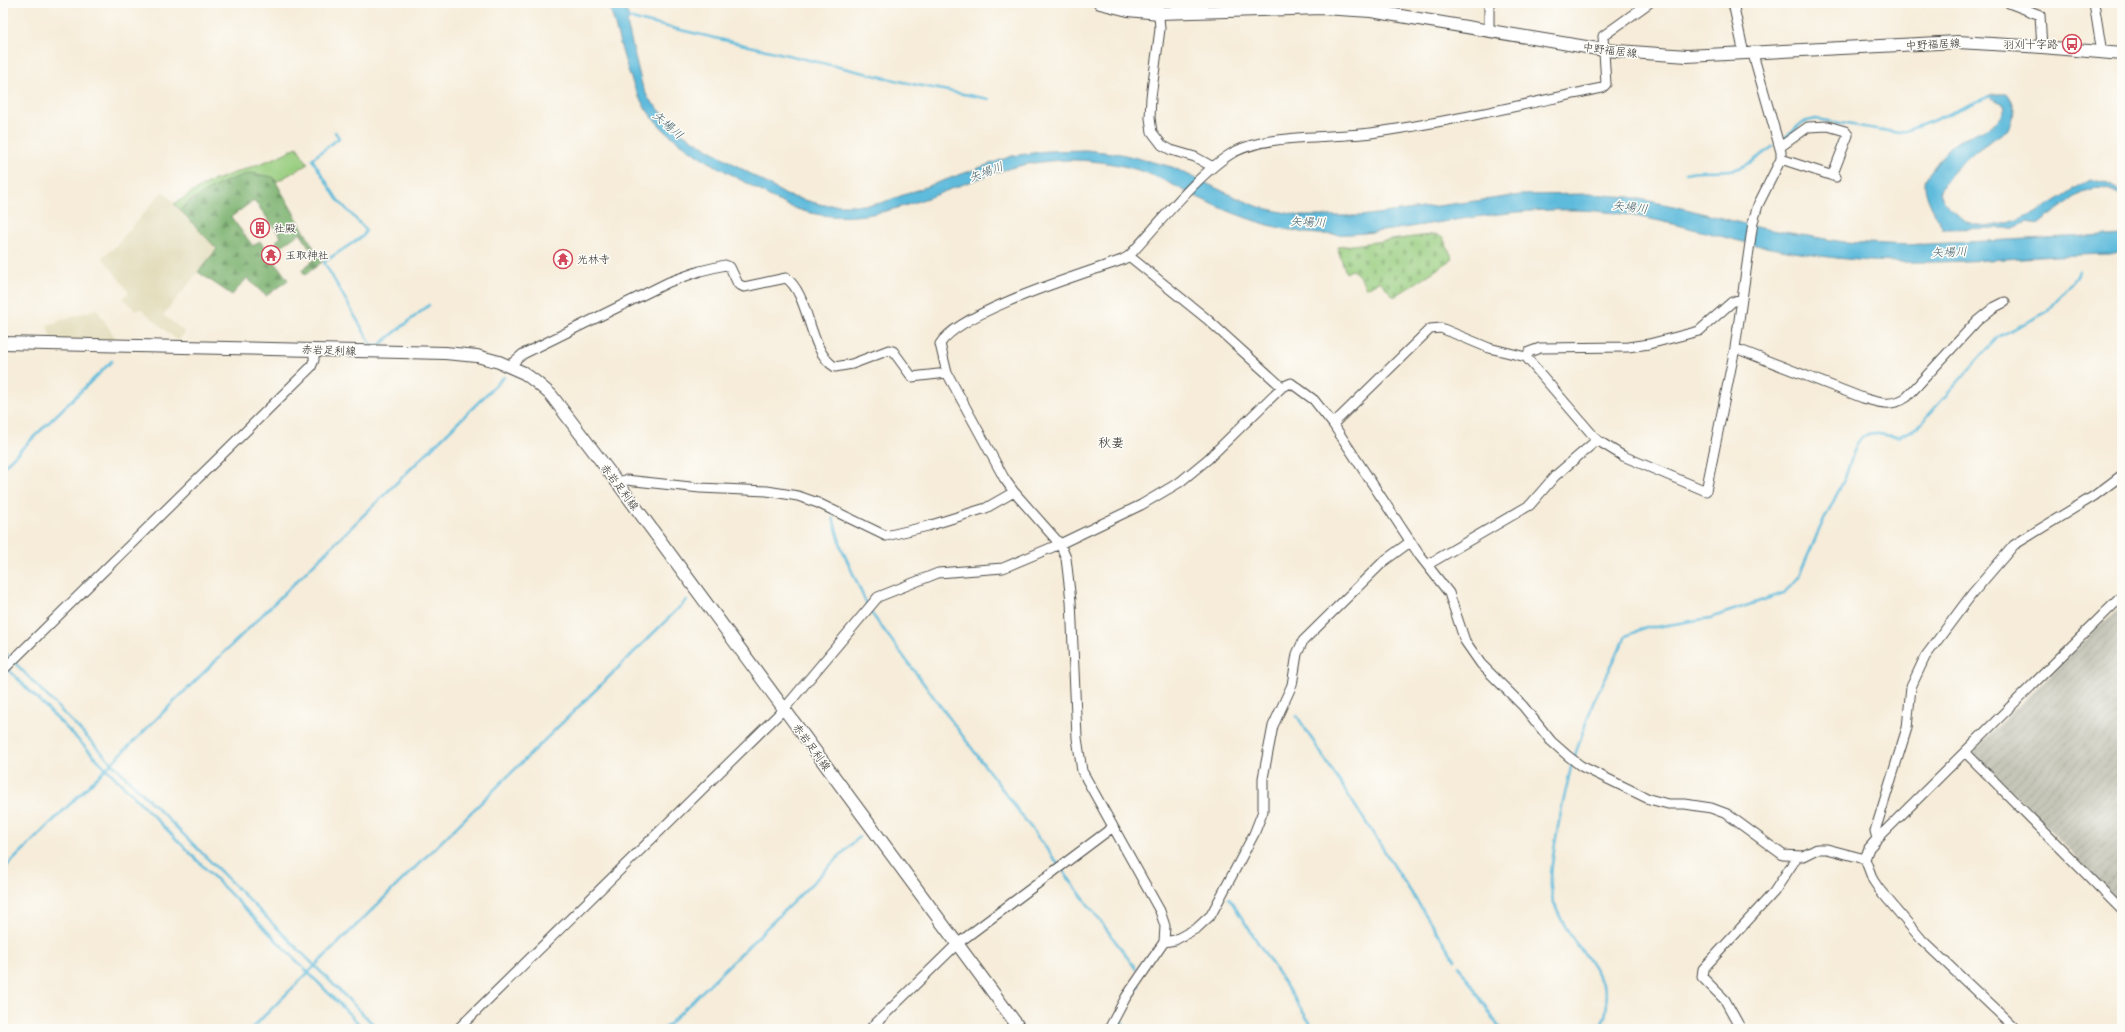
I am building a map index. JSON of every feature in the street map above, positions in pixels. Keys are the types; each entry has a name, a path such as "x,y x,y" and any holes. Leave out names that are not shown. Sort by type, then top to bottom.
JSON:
{"main road":[{"name":"中野福居線","path":"1100,3 1128,10 1159,8 1371,7 1489,31 1604,50 1687,56 1958,42 2122,54"},
{"name":"赤岩足利線","path":"3,343 314,350 477,356 509,366 524,373 551,395 617,482 1020,1029"}],"street":[{"path":"1489,3 1489,31"},
{"path":"1109,1029 1126,997 1164,942 1165,926 1160,911 1082,771 1079,759 1068,568 1060,544 1014,492 947,373 940,344 944,337 957,327 1015,298 1122,260 1129,256 1212,167 1234,152 1258,143 1285,139 1370,133 1437,122 1602,88 1606,84 1603,36 1649,3"},
{"path":"1333,424 1433,328 1441,328 1489,348 1526,357 1597,440 1623,456 1706,491 1735,348 1749,248 1758,204 1781,158 1780,147 1748,54 1733,3"},
{"path":"2009,3 2040,15 2042,47"},
{"path":"2094,3 2102,53"},
{"path":"1159,8 1160,29 1150,118 1152,132 1156,139 1166,147 1195,157 1212,167"},
{"path":"1780,147 1808,127 1828,126 1845,131 1848,135 1834,176 1781,158"},
{"path":"1129,256 1207,319 1282,387"},
{"path":"509,366 523,354 669,282 700,271 725,265 730,268 738,284 744,287 786,278 792,282 799,293 811,330 827,360 835,367 852,364 889,350 893,351 912,377 947,373"},
{"path":"1526,357 1529,352 1540,348 1628,347 1649,344 1699,331 1732,302 1741,299"},
{"path":"1735,348 1863,398 1877,402 1895,404 1907,397 1977,321 1993,308 2005,302"},
{"path":"3,670 311,367 314,360 314,350"},
{"path":"458,1029 784,709 878,597 938,573 1003,568 1060,544 1141,505 1180,482 1208,459 1282,387 1291,383 1299,386 1314,400 1333,424 1402,526 1410,542 1449,593 1465,641 1481,664 1523,706 1551,741 1568,756 1578,764 1649,799 1668,804 1685,804 1711,808 1727,814 1783,855 1797,857 1817,849 1827,849 1865,858"},
{"path":"1427,565 1530,505 1556,476 1597,440"},
{"path":"1878,839 1875,831 1907,728 1911,687 1925,657 1972,594 2014,545 2094,496 2122,475"},
{"path":"617,482 626,480 700,488 767,491 798,496 886,536 928,526 986,508 1014,492"},
{"path":"1164,942 1175,940 1197,928 1210,915 1254,834 1263,811 1263,778 1273,726 1292,685 1297,654 1303,641 1384,561 1410,542"},
{"path":"2016,1029 1922,940 1872,880 1865,858 1870,848 1878,839 2122,596"},
{"path":"1965,752 2122,910"},
{"path":"870,1029 957,944 1113,827"},
{"path":"1741,1029 1725,1000 1702,977 1703,969 1774,892 1797,857"}],"shaded area":[{"path":"163,191 217,249 163,315 185,332 178,341 141,309 135,310 123,298 129,292 102,257 113,249"},
{"path":"97,309 117,341 51,340 47,325"},
{"path":"2122,604 2122,905 1974,754 1975,748"}],"green space":[{"path":"297,147 308,164 276,182 273,177 192,199 180,210 174,204 207,183 275,158"},
{"name":"玉取神社","path":"251,173 273,177 322,262 305,275 302,270 316,258 300,233 280,247 276,241 281,237 254,200 231,217 253,246 260,241 288,280 266,296 247,278 232,295 198,272 217,249 180,210 214,187"},
{"path":"1436,234 1443,238 1453,259 1394,297 1380,281 1366,288 1357,274 1352,270 1346,273 1337,247"}],"water":[{"name":"矢場川","path":"608,3 621,3 628,14 629,19 627,23 642,85 648,98 680,132 786,195 823,205 867,205 881,203 1012,156 1048,151 1086,150 1121,154 1172,167 1259,207 1301,216 1361,216 1521,195 1590,194 1630,197 1678,207 1760,228 1844,242 1908,245 2106,235 2110,237 2122,236 2122,251 2109,254 1965,261 1893,262 1857,260 1764,247 1669,223 1625,214 1579,210 1517,212 1358,234 1315,234 1273,226 1246,218 1147,173 1125,166 1076,160 1059,160 1027,164 1011,168 906,205 879,212 852,216 825,215 797,209 771,197 701,157 672,137 659,125 648,112 634,86"},
{"path":"1994,94 2007,94 2012,103 2014,110 2010,128 1970,155 1961,163 1953,171 1940,191 1946,204 1967,222 1986,226 2017,220 2048,205 2090,179 2108,184 2122,191 2122,196 2112,191 2096,188 2075,197 2038,224 2028,222 2013,228 1943,229 1931,207 1925,189 1926,179 1948,149 1960,140 1990,126 2002,115 2005,108 2002,103 1987,96"}],"waterway":[{"path":"626,17 639,21"},
{"path":"642,21 912,84 989,99"},
{"path":"1783,139 1803,122 1816,119 1900,133 1990,96"},
{"path":"335,132 339,138 312,159 337,199 366,230 363,236 324,262 372,346 378,346 429,305"},
{"path":"1686,173 1736,169 1753,161 1774,146"},
{"path":"1574,758 1593,703 1626,636 1646,627 1656,627 1710,618 1784,593 1798,578 1820,528 1845,478 1856,445 1862,437 1872,433 1898,437 1917,428 1998,337 2047,312 2076,278 2079,271"},
{"path":"3,467 112,361"},
{"path":"3,870 504,377"},
{"path":"833,518 842,549 867,605"},
{"path":"251,1029 687,600"},
{"path":"869,610 1136,969"},
{"path":"3,650 11,659"},
{"path":"14,662 111,762 378,1029"},
{"path":"8,669 364,1029"},
{"path":"1297,716 1455,960"},
{"path":"1572,763 1553,853 1551,888 1553,900 1562,921 1596,971 1606,993 1607,1005 1605,1017 1599,1029"},
{"path":"664,1029 859,837"},
{"path":"1229,898 1314,1029"},
{"path":"1459,966 1500,1029"},
{"path":"1127,1029 1120,1018 1139,985"}],"place":[{"name":"羽刈十字路","path":"2072,44"},
{"name":"社殿","path":"260,228"},
{"name":"玉取神社","path":"271,255"},
{"name":"光林寺","path":"563,259"}],"district":[{"name":"秋妻","path":"1111,442"}]}
